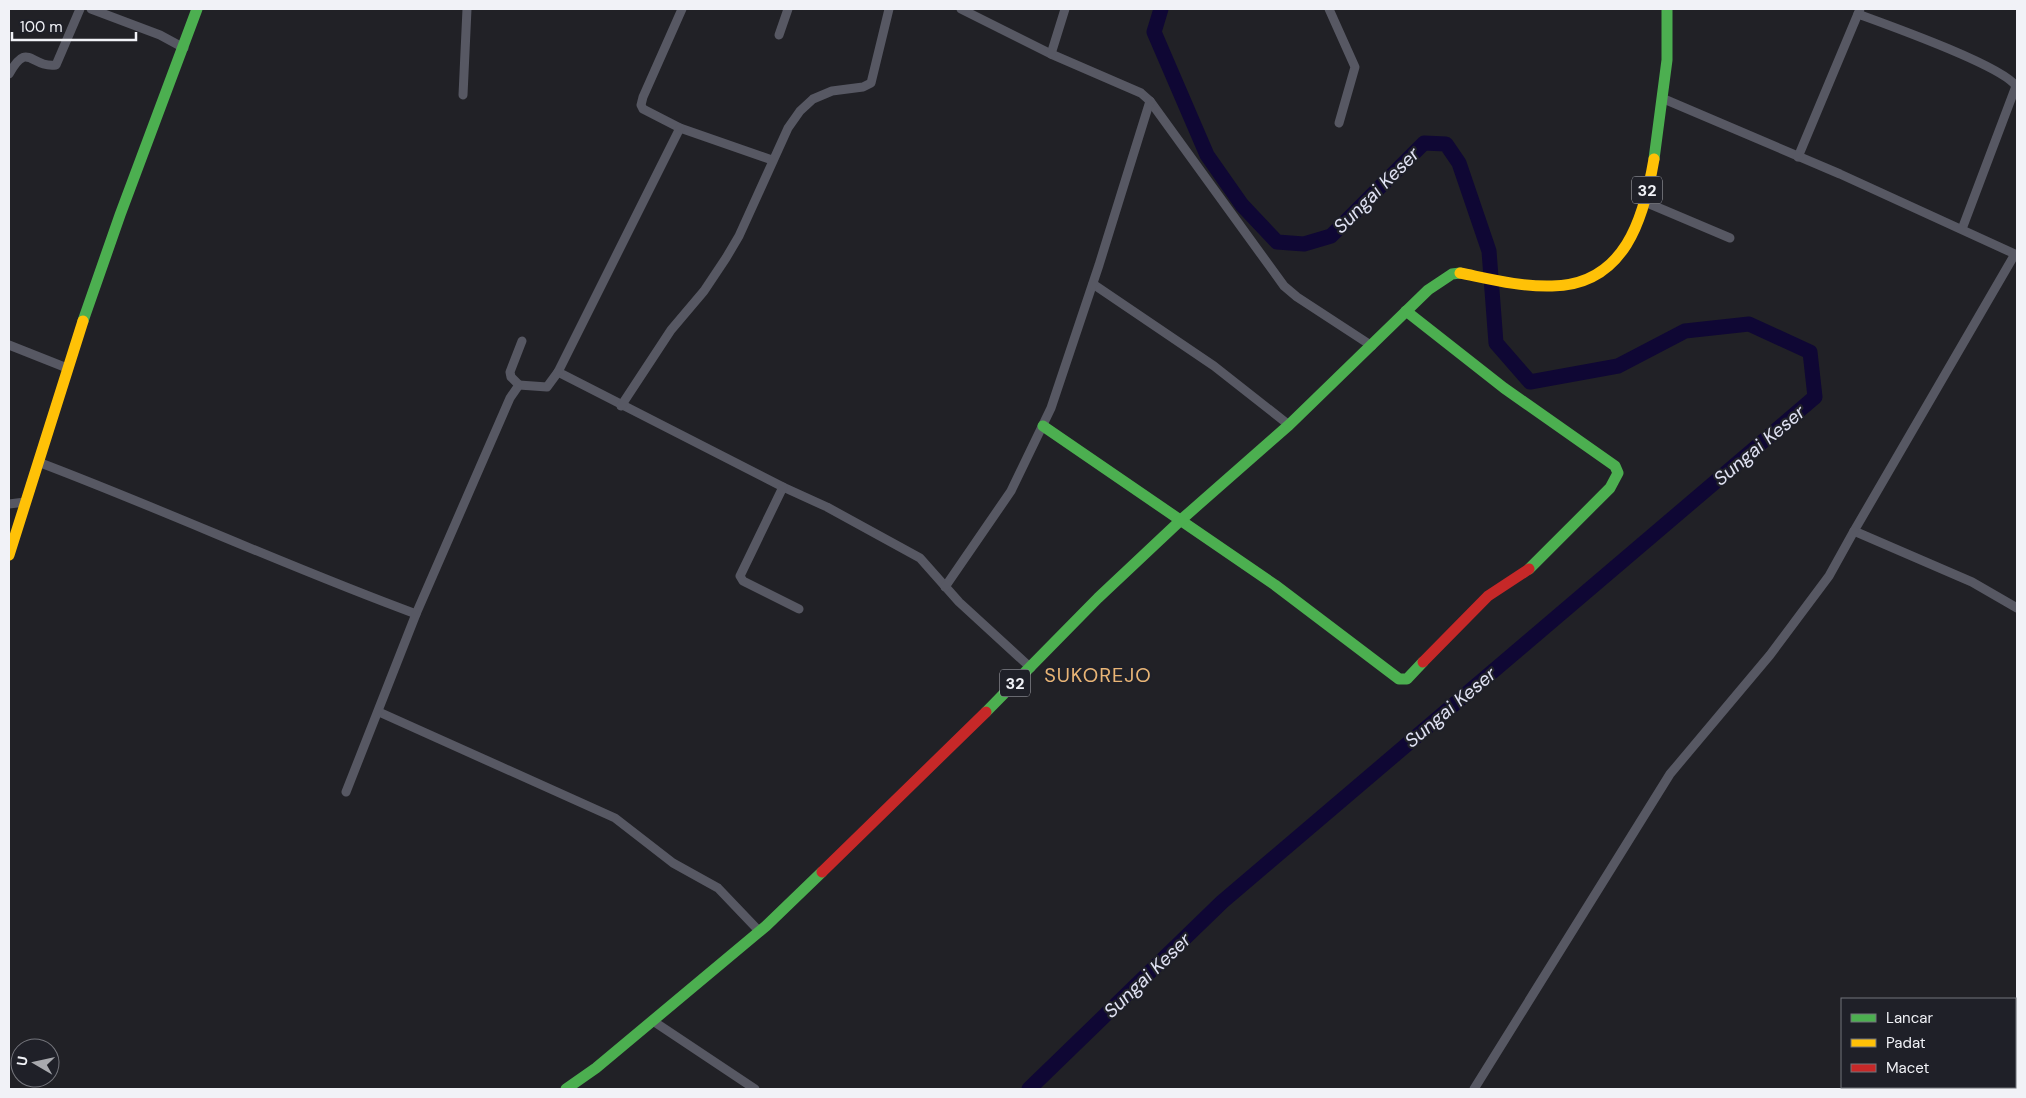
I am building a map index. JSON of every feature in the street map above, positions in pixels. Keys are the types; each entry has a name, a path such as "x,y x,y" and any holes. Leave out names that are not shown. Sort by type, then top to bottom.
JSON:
{"main road":[{"path":"9,555 67,368 120,215 198,9"},
{"name":"32","path":"566,1089 596,1068 760,932 1031,668 1098,598 1289,425 1434,286 1452,274 1460,273 1518,283 1562,286 1579,282 1595,275 1627,246 1645,202 1664,99 1668,46 1667,9"},
{"path":"1043,426 1275,585 1401,680 1410,678 1456,626 1488,596 1530,568 1610,488 1618,473 1617,469 1504,388 1406,311"}],"street":[{"path":"9,74 17,60 23,57 56,65 80,9"},
{"path":"91,9 160,36 184,48"},
{"path":"463,95 467,9"},
{"path":"682,9 641,105 647,112 680,128 772,160"},
{"path":"779,35 788,9"},
{"path":"621,406 671,330 704,291 726,258 739,236 788,128 800,111 813,99 832,91 871,83 889,9"},
{"path":"961,9 971,11 1051,54 1128,86 1150,102 1284,286 1297,297 1372,346"},
{"path":"1051,54 1065,9"},
{"path":"1329,9 1356,67 1339,124"},
{"path":"1798,157 1859,11 1963,56 2010,80 2016,86 1962,229"},
{"path":"1474,1089 1670,774 1776,647 1829,576 2016,255 1962,229 1664,99"},
{"path":"945,587 1011,492 1043,426 1093,284 1150,102"},
{"path":"522,341 510,372 511,377 519,385 547,387 558,372 680,128"},
{"path":"1645,202 1730,238"},
{"path":"1093,284 1214,366 1289,425"},
{"path":"9,345 67,368"},
{"path":"558,372 621,406 827,507 920,558 945,587 1031,668"},
{"path":"346,792 416,614 510,398 519,385"},
{"path":"38,462 126,495 328,581 416,614"},
{"path":"783,487 740,576 743,580 799,609"},
{"path":"9,504 25,502"},
{"path":"1854,531 1972,582 2017,608"},
{"path":"379,712 614,818 673,863 718,888 760,932"},
{"path":"652,1021 754,1089"}],"waterway":[{"name":"Sungai Keser","path":"1029,1089 1222,902 1815,397 1810,352 1749,324 1685,331 1618,366 1530,382 1496,343 1489,251 1459,163 1446,144 1424,143 1331,236 1304,244 1277,242 1242,205 1207,155 1154,32 1161,9"}],"traffic: fast":[{"path":"83,321 120,215 197,9"},
{"path":"1654,159 1667,60 1667,9"},
{"path":"986,712 1098,598 1182,519 1289,425 1428,290 1452,274 1460,273"},
{"path":"1406,311 1504,388 1615,466 1618,473 1610,488 1529,569"},
{"path":"1043,426 1275,585 1399,679 1407,679 1423,662"},
{"path":"566,1089 596,1068 766,926 822,872"}],"traffic: slow":[{"path":"1460,273 1506,282 1540,286 1577,283 1597,274 1614,261 1627,244 1637,225 1650,181 1654,159"},
{"path":"9,555 83,321"}],"traffic: jam":[{"path":"1423,662 1488,596 1529,569"},
{"path":"822,872 986,712"}],"district":[{"name":"SUKOREJO","path":"1098,675"}]}
